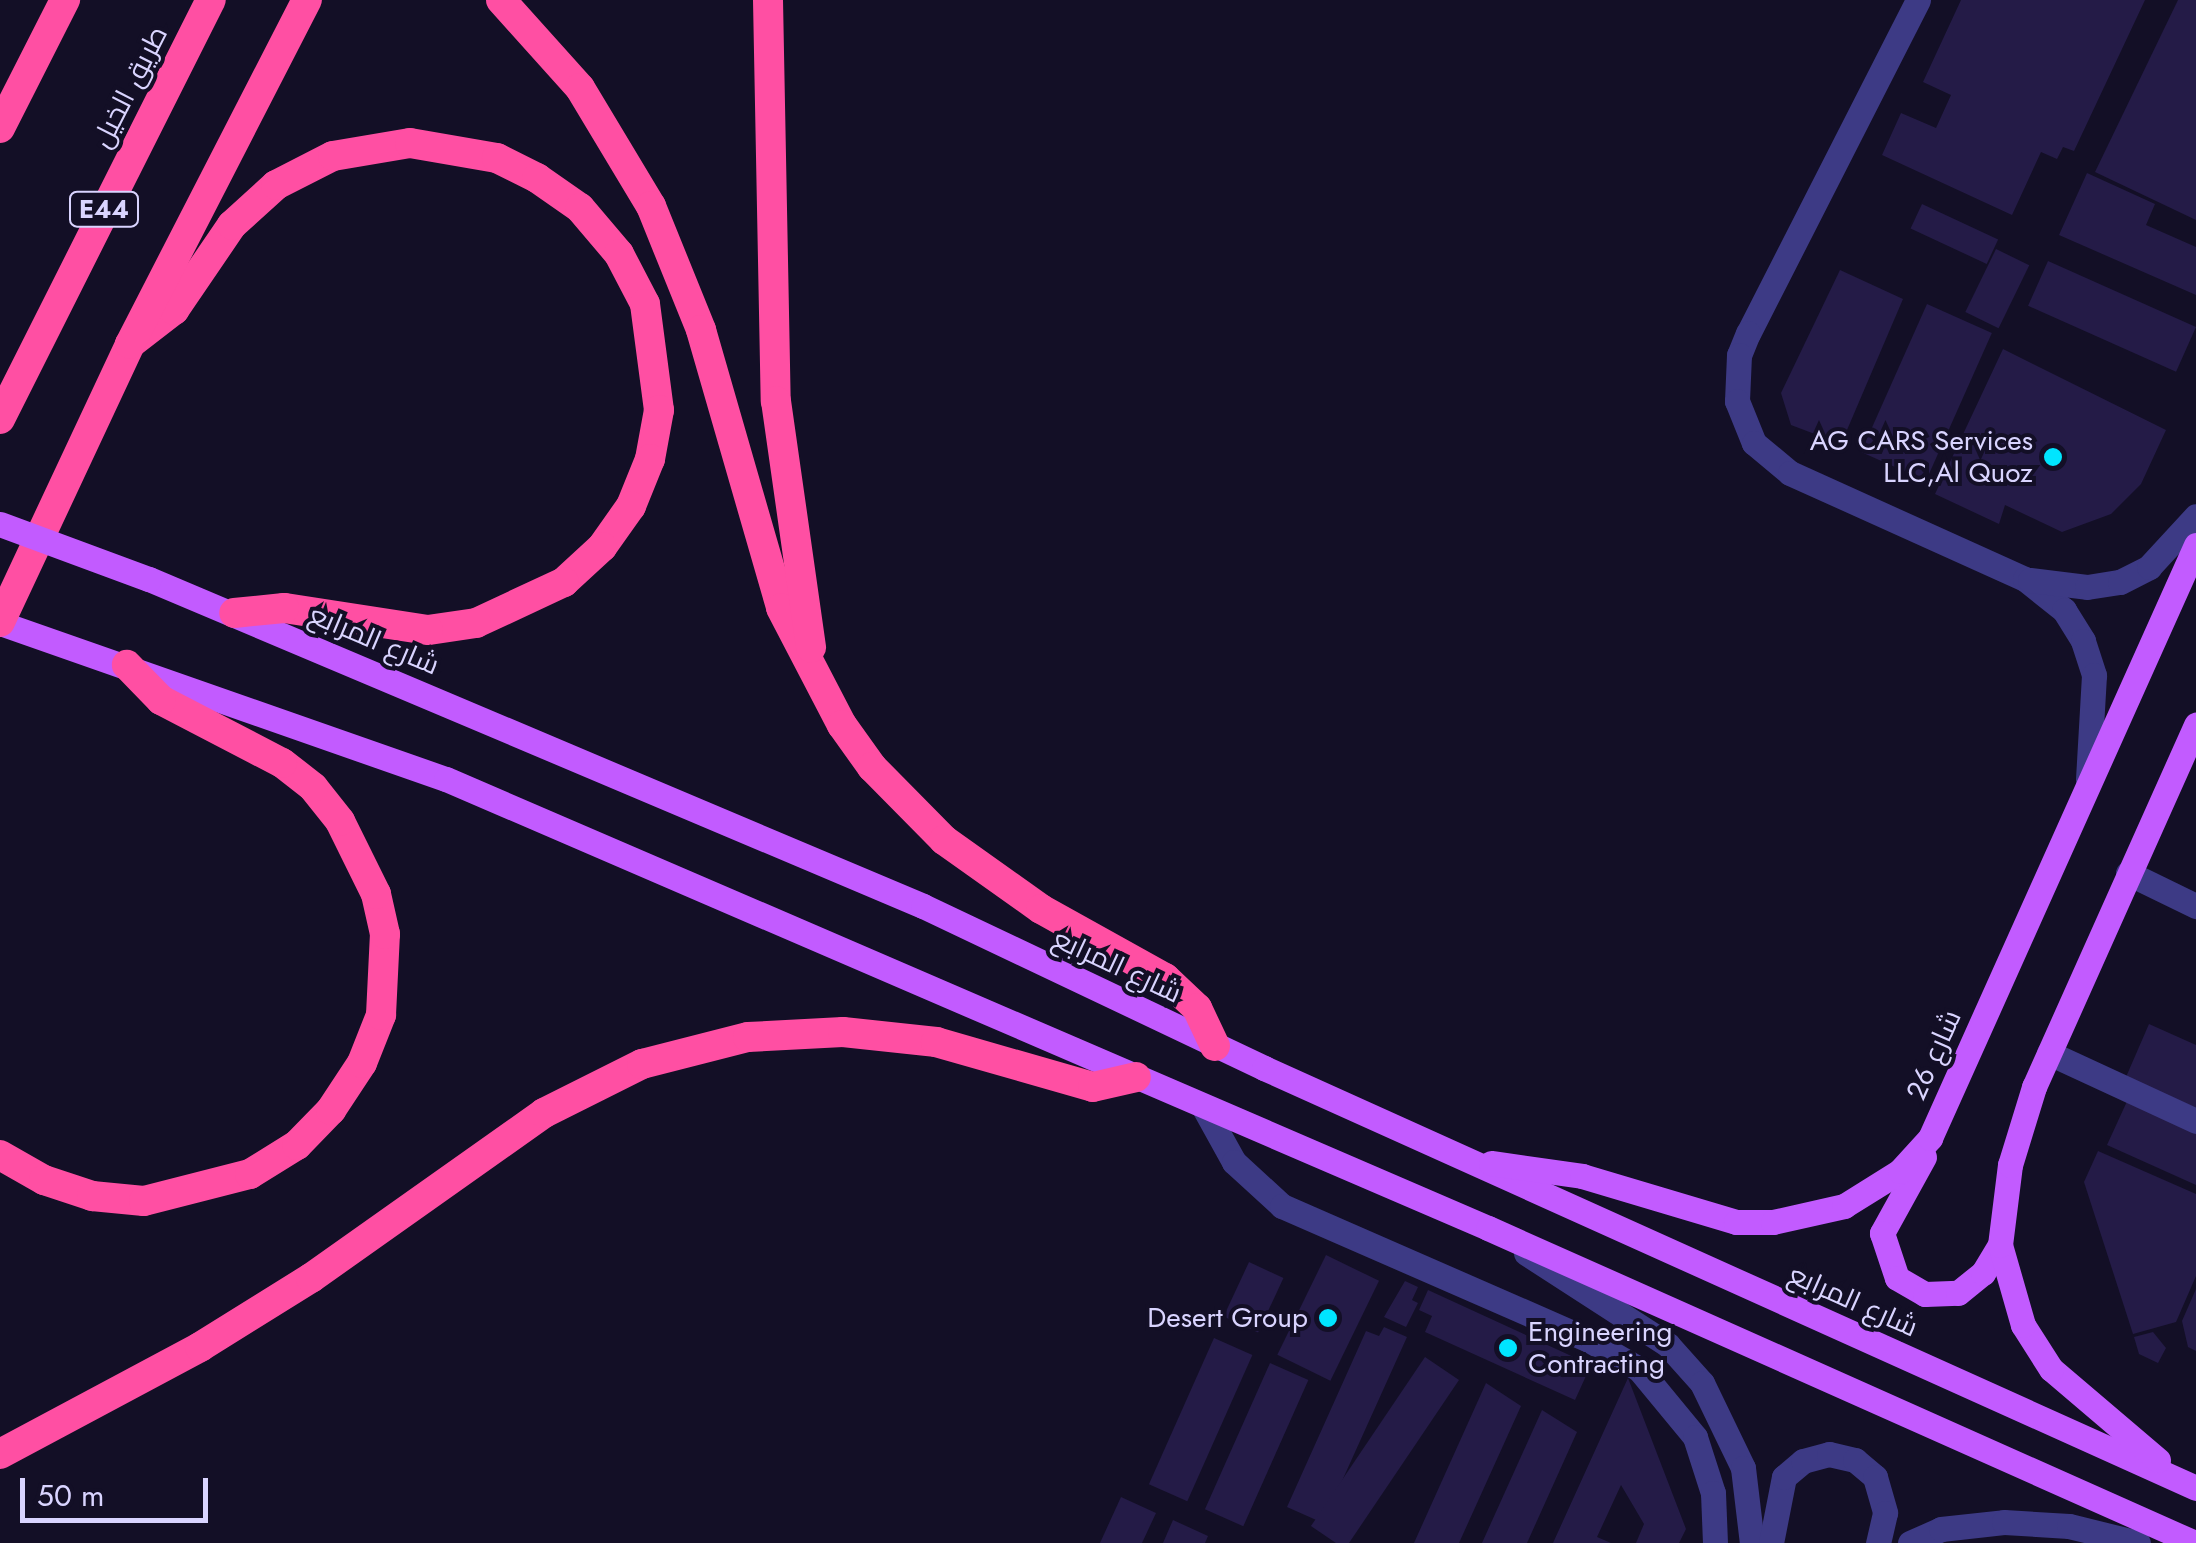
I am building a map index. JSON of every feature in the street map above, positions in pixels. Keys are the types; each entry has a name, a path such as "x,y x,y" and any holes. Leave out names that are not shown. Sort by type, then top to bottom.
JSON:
{"highway":[{"path":"0,128 65,0"},
{"name":"طريق الخيل","path":"0,419 210,0"},
{"path":"0,623 130,344 307,0"},
{"path":"501,0 580,88 620,146 678,267 781,608 816,681 872,767 944,840 1042,910 1165,978 1197,1008 1215,1046"},
{"path":"768,0 776,401 816,681"},
{"path":"130,344 174,310 232,225 276,185 334,156 410,143 497,158 537,178 580,208 620,254 644,304 659,410 650,459 612,534 564,582 476,622 428,630 284,608 234,614"},
{"path":"0,1155 76,1190 144,1200 250,1174 297,1145 331,1110 362,1063 381,1015 386,974 379,907 340,821 313,787 282,762 161,700 127,665"},
{"path":"0,1454 200,1347 311,1278 544,1112 642,1064 748,1038 843,1032 936,1042 1093,1087 1136,1077"}],"main road":[{"name":"شارع المرابع","path":"0,524 234,614 923,906 1215,1046 2193,1487"},
{"name":"شارع 26","path":"1470,1161 1538,1166 1701,1216 1773,1222 1864,1197 1900,1171 1930,1138 2196,544"},
{"path":"0,623 446,779 1488,1228 2195,1543"},
{"path":"2193,1487 2051,1369 2023,1324 2000,1246 2013,1152 2048,1053 2196,726"},
{"path":"1930,1138 1882,1234 1888,1265 1910,1288 1941,1296 1972,1285 2000,1246"}],"street":[{"path":"1918,0 1748,334 1737,366 1736,401 1754,443 1790,473 2025,580 2064,610 2090,658 2095,694 2088,780"},
{"path":"2025,580 2088,587 2120,582 2149,567 2196,516"},
{"path":"2128,873 2196,906"},
{"path":"2048,1053 2196,1121"},
{"path":"1204,1106 1234,1162 1282,1206 1588,1340 1640,1369 1695,1438 1713,1493 1715,1543"},
{"path":"1488,1228 1683,1358 1733,1438 1750,1498 1752,1543"},
{"path":"1771,1543 1784,1477 1803,1461 1829,1454 1855,1460 1875,1477 1886,1513 1878,1543"},
{"path":"1910,1543 1940,1529 2004,1522 2069,1526 2138,1543"}],"building":[{"path":"1961,0 2145,0 2074,151 2063,147 2057,159 2041,152 2012,215 1882,155 1901,113 1936,128 1951,95 1923,82"},
{"path":"2178,0 2196,0 2196,220 2095,172"},
{"path":"2087,173 2155,204 2146,225 2196,247 2196,295 2059,235"},
{"path":"1922,204 1998,239 1987,264 1911,228"},
{"path":"1996,249 2029,265 1999,328 1965,312"},
{"path":"2048,261 2196,327 2176,372 2028,306"},
{"path":"1840,270 1903,299 1841,444 1791,425 1781,393"},
{"path":"1927,304 1992,333 1926,481 1861,452"},
{"name":"AG CARS Services LLC,Al Quoz","path":"2003,349 2166,430 2141,484 2111,514 2062,532 2005,505 1999,524 1935,494"},
{"path":"2149,1024 2196,1045 2196,1108 2126,1077"},
{"path":"2129,1097 2196,1127 2196,1185 2107,1145"},
{"path":"2098,1151 2196,1194 2196,1276 2176,1322 2133,1334 2084,1182"},
{"name":"Desert Group","path":"1326,1255 1379,1281 1330,1381 1277,1355"},
{"path":"1249,1262 1283,1278 1258,1332 1224,1316"},
{"path":"1405,1281 1418,1287 1412,1300 1418,1303 1406,1327 1384,1317"},
{"path":"2196,1289 2196,1351 2188,1347 2182,1321"},
{"name":"Engineering Contracting","path":"1428,1290 1591,1365 1575,1400 1425,1332 1432,1316 1419,1310"},
{"path":"1384,1327 1407,1337 1323,1523 1287,1507 1366,1331 1379,1336"},
{"path":"2153,1332 2166,1348 2158,1363 2139,1354 2134,1337"},
{"path":"1214,1338 1252,1355 1187,1501 1149,1484"},
{"path":"1425,1357 1459,1380 1349,1543 1336,1543 1311,1526"},
{"path":"1270,1363 1308,1380 1243,1526 1205,1509"},
{"path":"1628,1378 1686,1529 1679,1543 1636,1543 1644,1524 1621,1485 1597,1537 1611,1543 1553,1543"},
{"path":"1486,1383 1521,1406 1459,1543 1414,1543"},
{"path":"1542,1410 1577,1432 1527,1543 1482,1543"},
{"path":"1121,1497 1156,1513 1142,1543 1100,1543"},
{"path":"1173,1520 1208,1536 1205,1543 1163,1543"}],"place":[{"name":"AG CARS Services LLC,Al Quoz","path":"2053,457"},
{"name":"Desert Group","path":"1328,1318"},
{"name":"Engineering Contracting","path":"1508,1348"}]}
